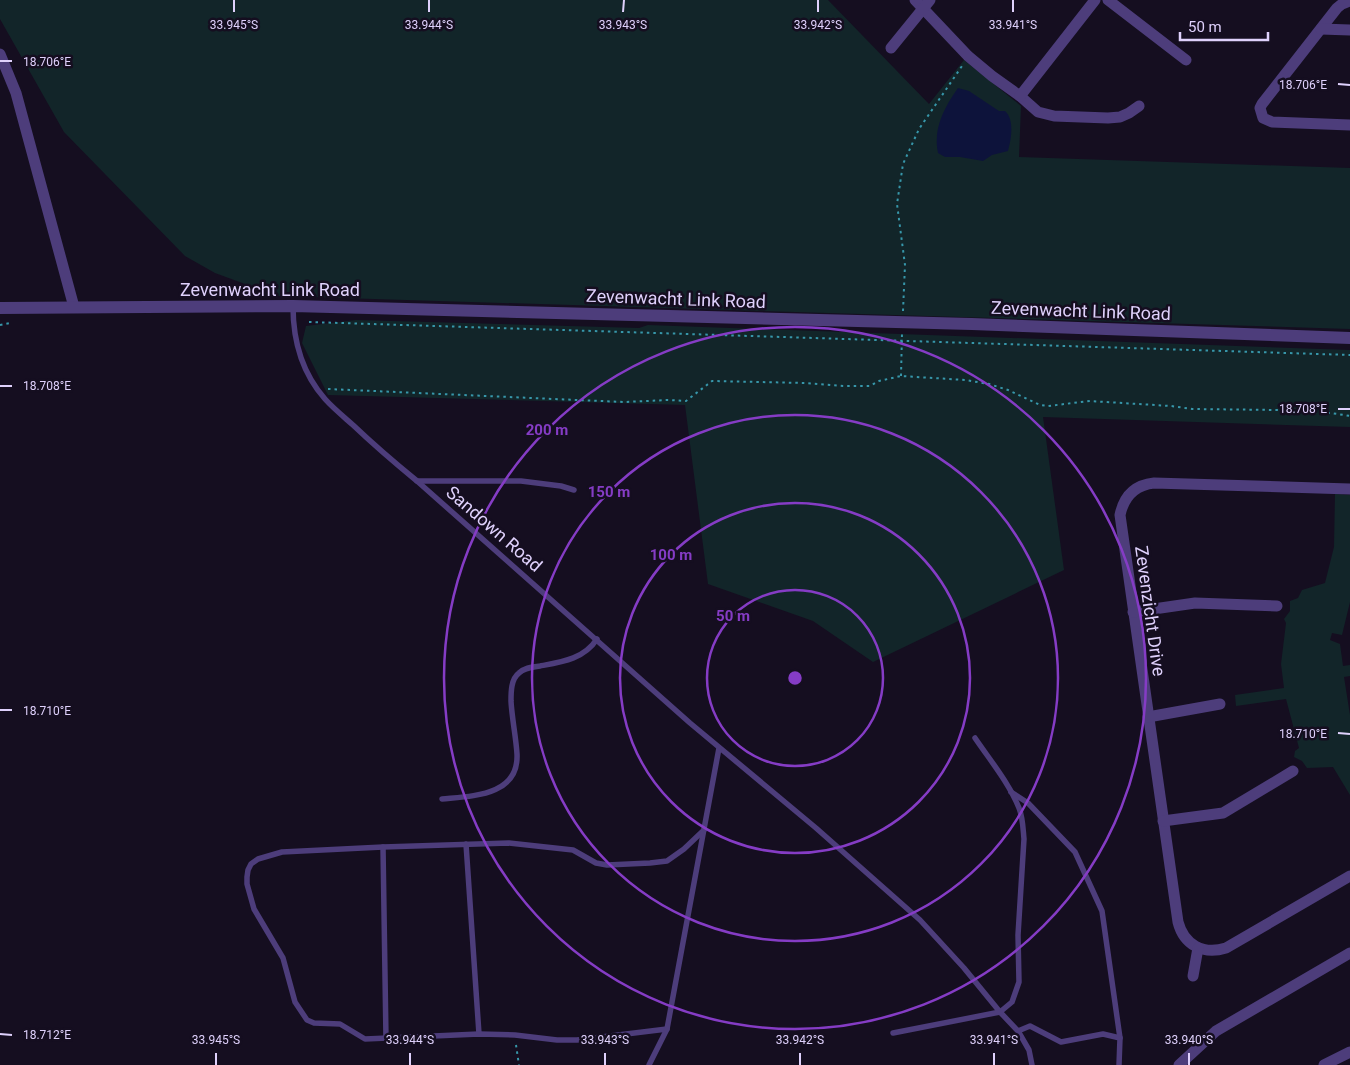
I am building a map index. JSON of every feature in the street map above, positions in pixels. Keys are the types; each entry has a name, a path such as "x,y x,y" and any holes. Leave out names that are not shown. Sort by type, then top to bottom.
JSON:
{"street":[{"path":"1020,96 1095,0"},
{"path":"1108,0 1186,60"},
{"path":"1350,2 1342,4 1337,8 1262,104 1261,113 1263,118 1272,122 1350,125"},
{"path":"891,48 923,3 968,56 1038,112 1054,116 1120,117 1139,106"},
{"path":"1321,28 1350,30"},
{"path":"0,54 16,94 74,307"},
{"name":"Zevenwacht Link Road","path":"0,308 293,306 903,322 1350,338"},
{"name":"Zevenzicht Drive","path":"1198,948 1187,940 1178,922 1133,612 1120,515 1121,508 1129,495 1140,486 1154,483 1350,489"},
{"path":"1133,612 1195,603 1277,606"},
{"path":"1148,717 1220,704"},
{"path":"1163,821 1223,813 1293,771"},
{"path":"1193,976 1198,948 1212,951 1226,948 1350,876"},
{"path":"1179,1065 1216,1031 1350,953"},
{"path":"1324,1065 1350,1052"}],"lane":[{"name":"Sandown Road","path":"293,306 293,326 303,365 325,399 374,446 417,481 720,748 816,828 920,920 1018,1031 1029,1050 1032,1065"},
{"path":"417,481 521,481 561,486 574,490"},
{"path":"442,800 492,792 512,777 516,768 517,756 511,695 512,684 518,674 526,668 576,657 592,647 597,640"},
{"path":"893,1033 1000,1012 1012,1002 1019,982 1018,936 1024,839 1020,809 975,738"},
{"path":"649,1065 667,1029 720,748"},
{"path":"1011,792 1028,803 1075,852 1102,911 1120,1038 1119,1065"},
{"path":"667,1029 577,1040 479,1034 365,1039 340,1024 314,1023 307,1020 295,1002 282,958 254,910 246,876 251,864 258,859 282,852 466,844 509,843 556,848 573,850 596,863 607,865 650,864 667,861 684,849 704,830"},
{"path":"466,844 479,1034"},
{"path":"383,847 386,1039"},
{"path":"1018,1031 1030,1026 1061,1042 1103,1034 1120,1038"}],"path":[{"path":"901,376 905,265 897,204 903,164 920,129 968,56"},
{"path":"309,322 1350,355"},
{"path":"0,325 10,323"},
{"path":"318,390 614,401 686,401 712,381 795,382 870,386 879,381 901,376 964,380 989,384 1008,390 1040,406 1090,401 1192,409 1331,412 1350,416"},
{"path":"515,1035 519,1065"}],"green space":[{"path":"0,0 828,0 929,104 964,60 1021,106 1019,157 1350,168 1350,329 278,296 215,273 185,256 64,132 0,19"},
{"path":"356,320 639,328 648,325 1350,350 1350,427 1043,417 1064,570 873,662 813,621 708,584 685,405 328,395 302,343 306,326"},
{"path":"1335,494 1350,495 1350,602 1342,635 1332,633 1330,640 1340,644 1343,666 1350,665 1350,676 1344,677 1350,715 1350,795 1333,767 1307,768 1302,761 1294,757 1295,751 1299,748 1286,699 1236,706 1235,695 1284,688 1281,664 1286,623 1284,619 1290,611 1290,601 1298,598 1302,590 1325,583 1334,547"}],"shaded area":[{"path":"958,88 969,91 999,111 1005,111 1011,125 1008,151 992,155 983,161 960,157 945,157 938,153 938,127 948,103"}]}
